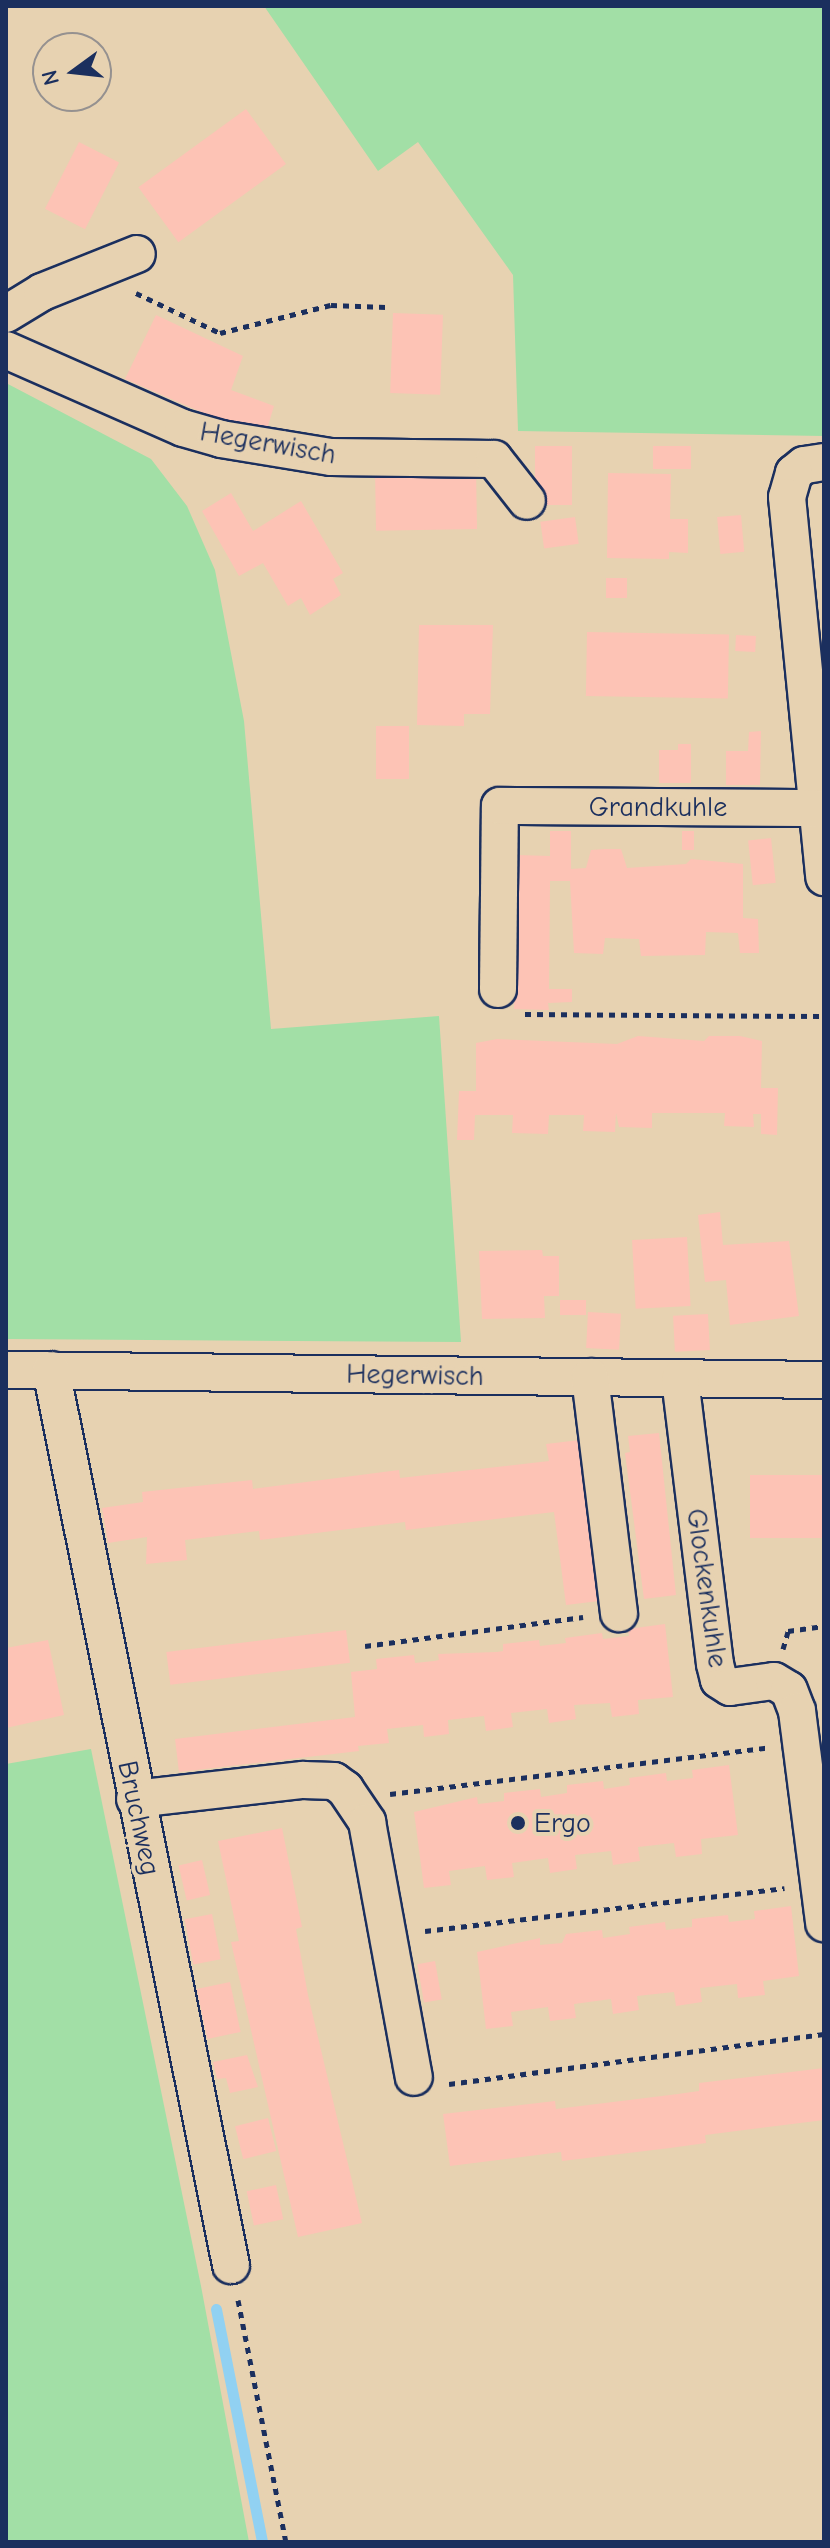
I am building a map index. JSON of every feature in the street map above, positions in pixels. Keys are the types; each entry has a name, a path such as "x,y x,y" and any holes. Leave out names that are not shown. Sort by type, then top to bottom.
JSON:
{"street":[{"path":"6,314 137,254"},
{"name":"Hegerwisch","path":"6,350 183,428 221,439 331,457 494,459 527,501"},
{"path":"824,462 804,465 794,473 787,497 824,877"},
{"name":"Grandkuhle","path":"498,989 500,806 817,808"},
{"name":"Hegerwisch","path":"6,1370 824,1380"},
{"name":"Bruchweg","path":"51,1370 231,2265"},
{"path":"590,1377 619,1613"},
{"name":"Glockenkuhle","path":"680,1379 719,1680 730,1687 774,1681"},
{"path":"774,1681 789,1690 802,1744 824,1923"},
{"path":"135,1799 319,1779 334,1781 355,1799 367,1822 414,2077"}],"path":[{"path":"92,272 220,333 331,305 386,307"},
{"path":"498,989 500,1005 512,1013 824,1016"},
{"path":"365,1646 619,1613"},
{"path":"774,1681 788,1631 824,1626"},
{"path":"355,1799 802,1744"},
{"path":"388,1936 819,1883"},
{"path":"414,2077 447,2084 824,2034"},
{"path":"231,2265 286,2542"}],"green space":[{"path":"264,6 824,6 824,436 518,431 513,275 418,142 378,171"},
{"path":"6,383 151,459 187,506 215,570 244,721 271,1029 439,1016 461,1342 6,1339"},
{"path":"91,1749 201,2286 249,2542 6,2542 6,1764"}],"building":[{"path":"246,109 286,164 178,242 138,187"},
{"path":"79,142 119,162 85,229 45,209"},
{"path":"393,313 443,315 440,395 390,393"},
{"path":"156,315 243,356 231,390 274,406 264,439 125,379"},
{"path":"535,446 572,446 572,505 535,505"},
{"path":"653,446 691,446 691,469 653,469"},
{"path":"476,469 477,529 376,531 375,471"},
{"path":"608,473 671,474 670,519 688,519 688,553 669,552 669,559 607,558"},
{"path":"231,493 253,531 301,501 343,573 333,579 341,595 310,615 301,598 288,606 263,563 239,576 202,511"},
{"path":"741,515 744,552 720,554 717,517"},
{"path":"575,517 579,544 544,549 540,522"},
{"path":"606,578 627,578 627,598 606,598"},
{"path":"419,625 493,625 490,714 464,714 464,726 417,725"},
{"path":"587,632 729,634 728,698 586,696"},
{"path":"736,635 756,636 755,652 735,651"},
{"path":"376,726 409,726 409,779 376,779"},
{"path":"761,731 760,785 726,785 726,751 748,751 749,732"},
{"path":"678,744 691,744 691,783 659,783 659,750 678,750"},
{"path":"550,831 571,831 571,869 586,868 591,850 605,849 621,849 627,868 686,864 691,859 743,864 743,918 758,919 759,953 740,953 738,933 706,932 705,955 641,956 639,939 605,938 603,954 574,953 570,881 550,881 549,989 572,989 572,1002 548,1003 549,1010 514,1009 517,855 550,856"},
{"path":"682,831 694,831 694,850 682,850"},
{"path":"771,838 776,883 753,885 748,840"},
{"path":"638,1036 704,1041 709,1036 740,1036 762,1041 761,1088 778,1088 777,1135 761,1134 761,1114 753,1114 754,1127 724,1126 725,1113 652,1113 652,1128 619,1127 616,1113 615,1132 583,1131 584,1115 549,1115 548,1134 512,1133 513,1115 475,1115 474,1140 457,1140 459,1091 476,1091 476,1043 497,1039 617,1044"},
{"path":"720,1212 723,1245 789,1241 799,1316 730,1325 726,1280 705,1282 698,1215"},
{"path":"687,1237 691,1306 636,1309 632,1240"},
{"path":"542,1250 543,1256 559,1256 559,1296 544,1296 545,1318 482,1319 479,1251"},
{"path":"560,1300 586,1300 586,1315 560,1315"},
{"path":"588,1312 621,1314 619,1350 586,1348"},
{"path":"708,1314 710,1350 675,1352 673,1316"},
{"path":"659,1433 676,1595 644,1599 625,1453 630,1452 628,1436"},
{"path":"580,1440 599,1601 566,1605 554,1512 406,1530 405,1522 260,1540 259,1531 185,1540 187,1560 146,1564 147,1537 108,1543 102,1508 143,1502 142,1492 252,1480 253,1489 399,1470 400,1478 549,1461 546,1444"},
{"path":"750,1475 824,1475 824,1538 750,1538"},
{"path":"665,1624 673,1697 638,1700 639,1714 612,1717 610,1703 574,1705 576,1719 549,1723 547,1709 511,1713 513,1727 486,1731 484,1716 448,1720 449,1734 424,1737 423,1725 387,1729 389,1743 358,1746 359,1751 179,1772 175,1739 355,1717 351,1672 377,1669 376,1659 414,1655 415,1663 434,1661 439,1660 438,1654 497,1652 503,1651 503,1644 539,1640 540,1646 566,1643 565,1638 602,1633 603,1639 629,1636 628,1629"},
{"path":"346,1630 350,1663 170,1685 166,1652"},
{"path":"48,1640 64,1715 6,1728 6,1648"},
{"path":"729,1765 738,1835 701,1839 702,1854 676,1857 674,1843 638,1847 640,1861 613,1865 611,1851 575,1855 577,1869 550,1873 548,1858 512,1863 514,1877 487,1880 485,1866 449,1871 451,1885 424,1888 414,1812 477,1797 478,1804 504,1801 504,1793 540,1789 541,1797 567,1793 567,1785 603,1781 604,1789 630,1785 629,1778 666,1773 667,1781 693,1778 692,1770"},
{"path":"282,1828 302,1927 296,1929 308,1995 362,2223 298,2237 231,1942 239,1941 218,1841"},
{"path":"202,1860 210,1895 187,1900 179,1865"},
{"path":"791,1906 799,1976 763,1981 765,1995 738,1998 737,1984 700,1988 702,2002 676,2006 674,1992 637,1996 639,2010 613,2014 611,1999 574,2004 576,2018 550,2021 548,2007 511,2012 513,2026 486,2029 477,1952 540,1938 540,1945 562,1943 566,1934 602,1930 603,1938 630,1934 629,1927 665,1922 666,1930 692,1927 692,1919 728,1915 729,1922 755,1919 754,1911"},
{"path":"212,1914 221,1959 193,1964 185,1919"},
{"path":"435,1961 442,1999 424,2003 417,1964"},
{"path":"230,1982 241,2032 207,2039 197,1989"},
{"path":"247,2055 258,2087 230,2093 226,2078 217,2079 213,2062"},
{"path":"824,2068 824,2120 705,2135 706,2143 670,2148 562,2161 561,2152 450,2166 443,2114 555,2101 556,2109 699,2091 699,2083"},
{"path":"268,2118 276,2151 243,2159 235,2126"},
{"path":"276,2185 283,2219 254,2225 247,2191"}],"waterway":[{"path":"216,2309 262,2542"}],"place":[{"name":"Ergo","path":"518,1823"}]}
